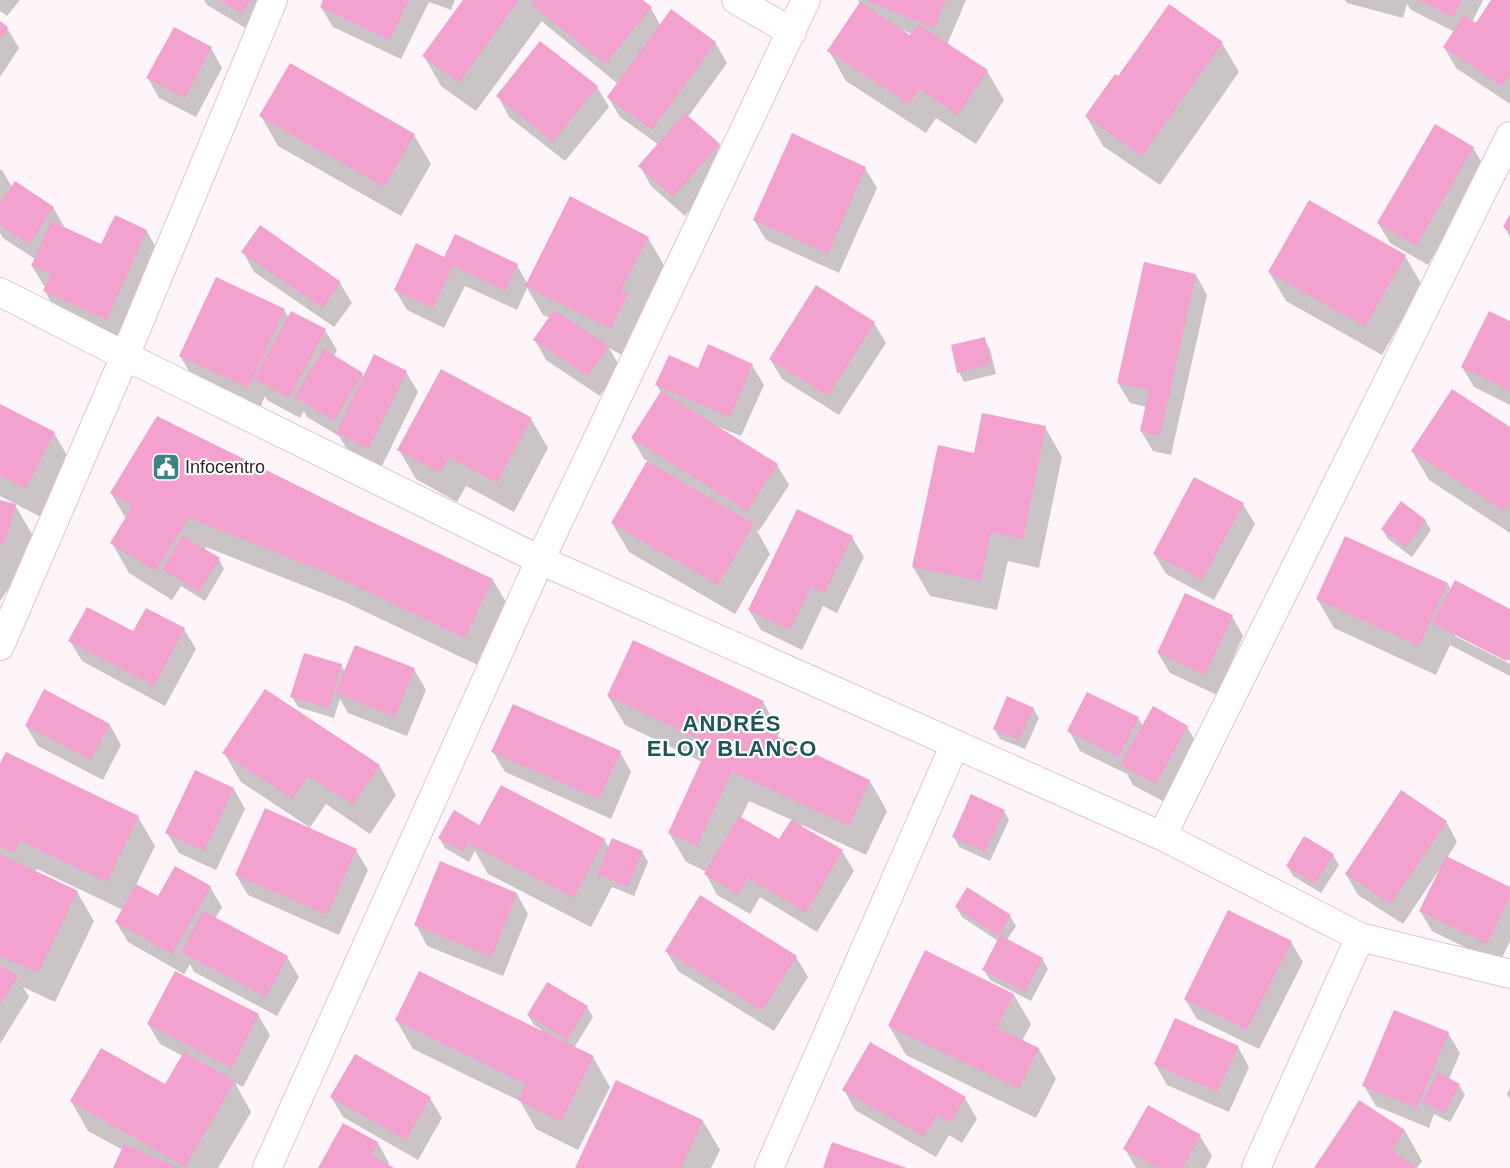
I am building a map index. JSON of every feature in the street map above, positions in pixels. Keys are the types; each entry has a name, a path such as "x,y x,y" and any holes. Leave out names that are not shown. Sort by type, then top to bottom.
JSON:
{"street":[{"path":"0,646 125,356 273,0"},
{"path":"736,0 792,32"},
{"path":"267,1168 540,560 806,0"},
{"path":"1162,836 1510,136"},
{"path":"0,292 125,356 540,560 1162,836 1360,937 1510,974"},
{"path":"769,1168 955,744"},
{"path":"1256,1168 1360,937"}],"building":[{"path":"219,0 251,0 242,14"},
{"path":"323,0 409,0 390,40 320,7"},
{"path":"463,0 519,0 459,83 422,56"},
{"path":"535,0 643,0 652,7 605,64 531,4"},
{"path":"865,0 946,0 934,28"},
{"path":"1418,0 1462,0 1453,17"},
{"path":"1491,0 1510,0 1510,74 1502,86 1443,47 1464,15 1476,23"},
{"path":"860,2 910,35 918,24 988,70 958,115 919,89 909,104 827,51"},
{"path":"1169,4 1223,42 1142,156 1085,116 1115,74 1118,76"},
{"path":"671,9 716,42 652,130 607,97"},
{"path":"0,21 8,27 0,39"},
{"path":"174,27 212,47 185,98 146,78"},
{"path":"540,41 598,86 553,142 496,96"},
{"path":"290,63 415,134 384,187 259,116"},
{"path":"685,113 720,144 673,197 638,166"},
{"path":"1435,124 1474,147 1416,246 1377,223"},
{"path":"792,133 866,167 828,254 753,220"},
{"path":"15,181 54,207 29,244 0,225 0,203"},
{"path":"570,196 649,237 621,290 628,294 611,329 525,286"},
{"path":"1309,200 1406,255 1365,327 1268,272"},
{"path":"1510,214 1510,231 1503,227"},
{"path":"115,215 147,230 107,320 43,291 51,274 31,266 51,221 101,244"},
{"path":"260,225 341,282 323,308 241,252"},
{"path":"455,234 518,264 505,291 453,266 433,308 394,290 416,243 444,257"},
{"path":"1144,262 1196,274 1160,436 1140,431 1149,390 1117,383"},
{"path":"216,277 285,309 248,388 179,356"},
{"path":"816,285 875,322 828,396 769,359"},
{"path":"554,310 609,346 588,376 533,340"},
{"path":"291,311 326,329 289,398 254,379"},
{"path":"1489,311 1510,321 1510,391 1461,367"},
{"path":"985,337 991,364 957,373 951,345"},
{"path":"708,344 753,364 730,417 655,385 669,355 698,368"},
{"path":"324,349 363,373 334,421 294,397"},
{"path":"374,354 407,371 369,449 336,433"},
{"path":"441,369 532,418 497,483 449,457 440,473 397,450"},
{"path":"1452,389 1510,427 1510,502 1504,511 1411,451"},
{"path":"661,391 778,464 747,511 631,438"},
{"path":"0,404 55,432 26,489 0,476"},
{"path":"982,413 1046,426 1023,539 991,532 981,581 912,567 938,445 974,453"},
{"path":"157,416 355,514 493,579 465,638 327,573 189,518 155,571 110,543 132,507 110,493"},
{"path":"647,461 754,524 718,585 611,523"},
{"path":"1194,477 1244,503 1202,580 1153,554"},
{"path":"0,500 16,504 6,538 0,547"},
{"path":"1401,501 1426,520 1406,547 1381,529"},
{"path":"797,509 853,536 825,593 811,587 790,630 748,610"},
{"path":"183,536 220,558 199,592 162,569"},
{"path":"1345,536 1448,583 1419,646 1316,599"},
{"path":"1455,580 1510,609 1510,653 1506,661 1432,623"},
{"path":"1185,593 1233,615 1205,675 1157,653"},
{"path":"87,607 133,631 146,608 185,628 154,686 68,641"},
{"path":"633,640 764,701 753,725 870,780 849,826 732,772 697,846 668,833 709,744 607,696"},
{"path":"355,645 415,668 395,717 335,693"},
{"path":"304,653 342,664 329,708 290,697"},
{"path":"44,689 110,724 91,760 25,726"},
{"path":"265,689 380,765 353,805 308,776 293,799 222,753"},
{"path":"1087,692 1139,717 1119,757 1067,731"},
{"path":"1007,696 1034,708 1019,740 993,729"},
{"path":"513,704 621,751 599,799 491,752"},
{"path":"1153,706 1188,726 1156,784 1120,765"},
{"path":"6,752 139,816 107,882 20,841 14,853 0,847 0,763"},
{"path":"195,770 234,788 204,851 165,833"},
{"path":"501,785 605,839 574,898 469,844"},
{"path":"1401,790 1447,821 1391,904 1345,874"},
{"path":"971,794 1005,810 985,852 952,837"},
{"path":"265,808 357,849 327,915 235,875"},
{"path":"454,810 479,825 463,852 438,838"},
{"path":"739,816 779,839 791,820 843,850 806,913 748,878 738,895 704,874"},
{"path":"1304,836 1334,854 1315,884 1286,866"},
{"path":"612,838 643,851 628,887 597,874"},
{"path":"0,854 78,891 38,973 0,956"},
{"path":"1446,856 1510,887 1510,897 1487,944 1419,911"},
{"path":"440,861 517,893 492,957 414,925"},
{"path":"175,866 211,886 172,954 115,922 136,884 158,896"},
{"path":"967,887 1011,915 998,936 955,907"},
{"path":"700,895 797,956 762,1011 665,951"},
{"path":"1228,910 1292,941 1247,1030 1184,999"},
{"path":"203,911 288,956 266,997 181,952"},
{"path":"1000,935 1043,958 1025,992 982,970"},
{"path":"925,950 1014,994 997,1028 1039,1048 1019,1089 888,1026"},
{"path":"0,965 18,976 0,1005"},
{"path":"175,971 259,1014 232,1068 147,1024"},
{"path":"419,971 594,1056 561,1122 518,1100 526,1084 395,1020"},
{"path":"547,982 588,1006 567,1040 527,1015"},
{"path":"1394,1010 1449,1032 1417,1108 1362,1086"},
{"path":"1175,1018 1239,1046 1217,1092 1154,1064"},
{"path":"870,1042 966,1097 950,1123 937,1115 924,1137 842,1090"},
{"path":"101,1048 165,1084 184,1052 235,1081 185,1167 70,1101"},
{"path":"355,1054 431,1097 406,1140 330,1097"},
{"path":"1438,1072 1460,1084 1445,1113 1422,1102"},
{"path":"616,1080 703,1120 681,1168 575,1168"},
{"path":"1359,1100 1405,1130 1392,1151 1417,1168 1314,1168"},
{"path":"1148,1105 1201,1135 1183,1168 1158,1168 1123,1149"},
{"path":"343,1123 378,1142 371,1155 394,1168 318,1168"},
{"path":"832,1142 907,1168 823,1168"},
{"path":"124,1144 179,1168 113,1168"}],"place":[{"name":"Infocentro","path":"166,467"}],"district":[{"name":"ANDRÉS ELOY BLANCO","path":"732,736"}]}
